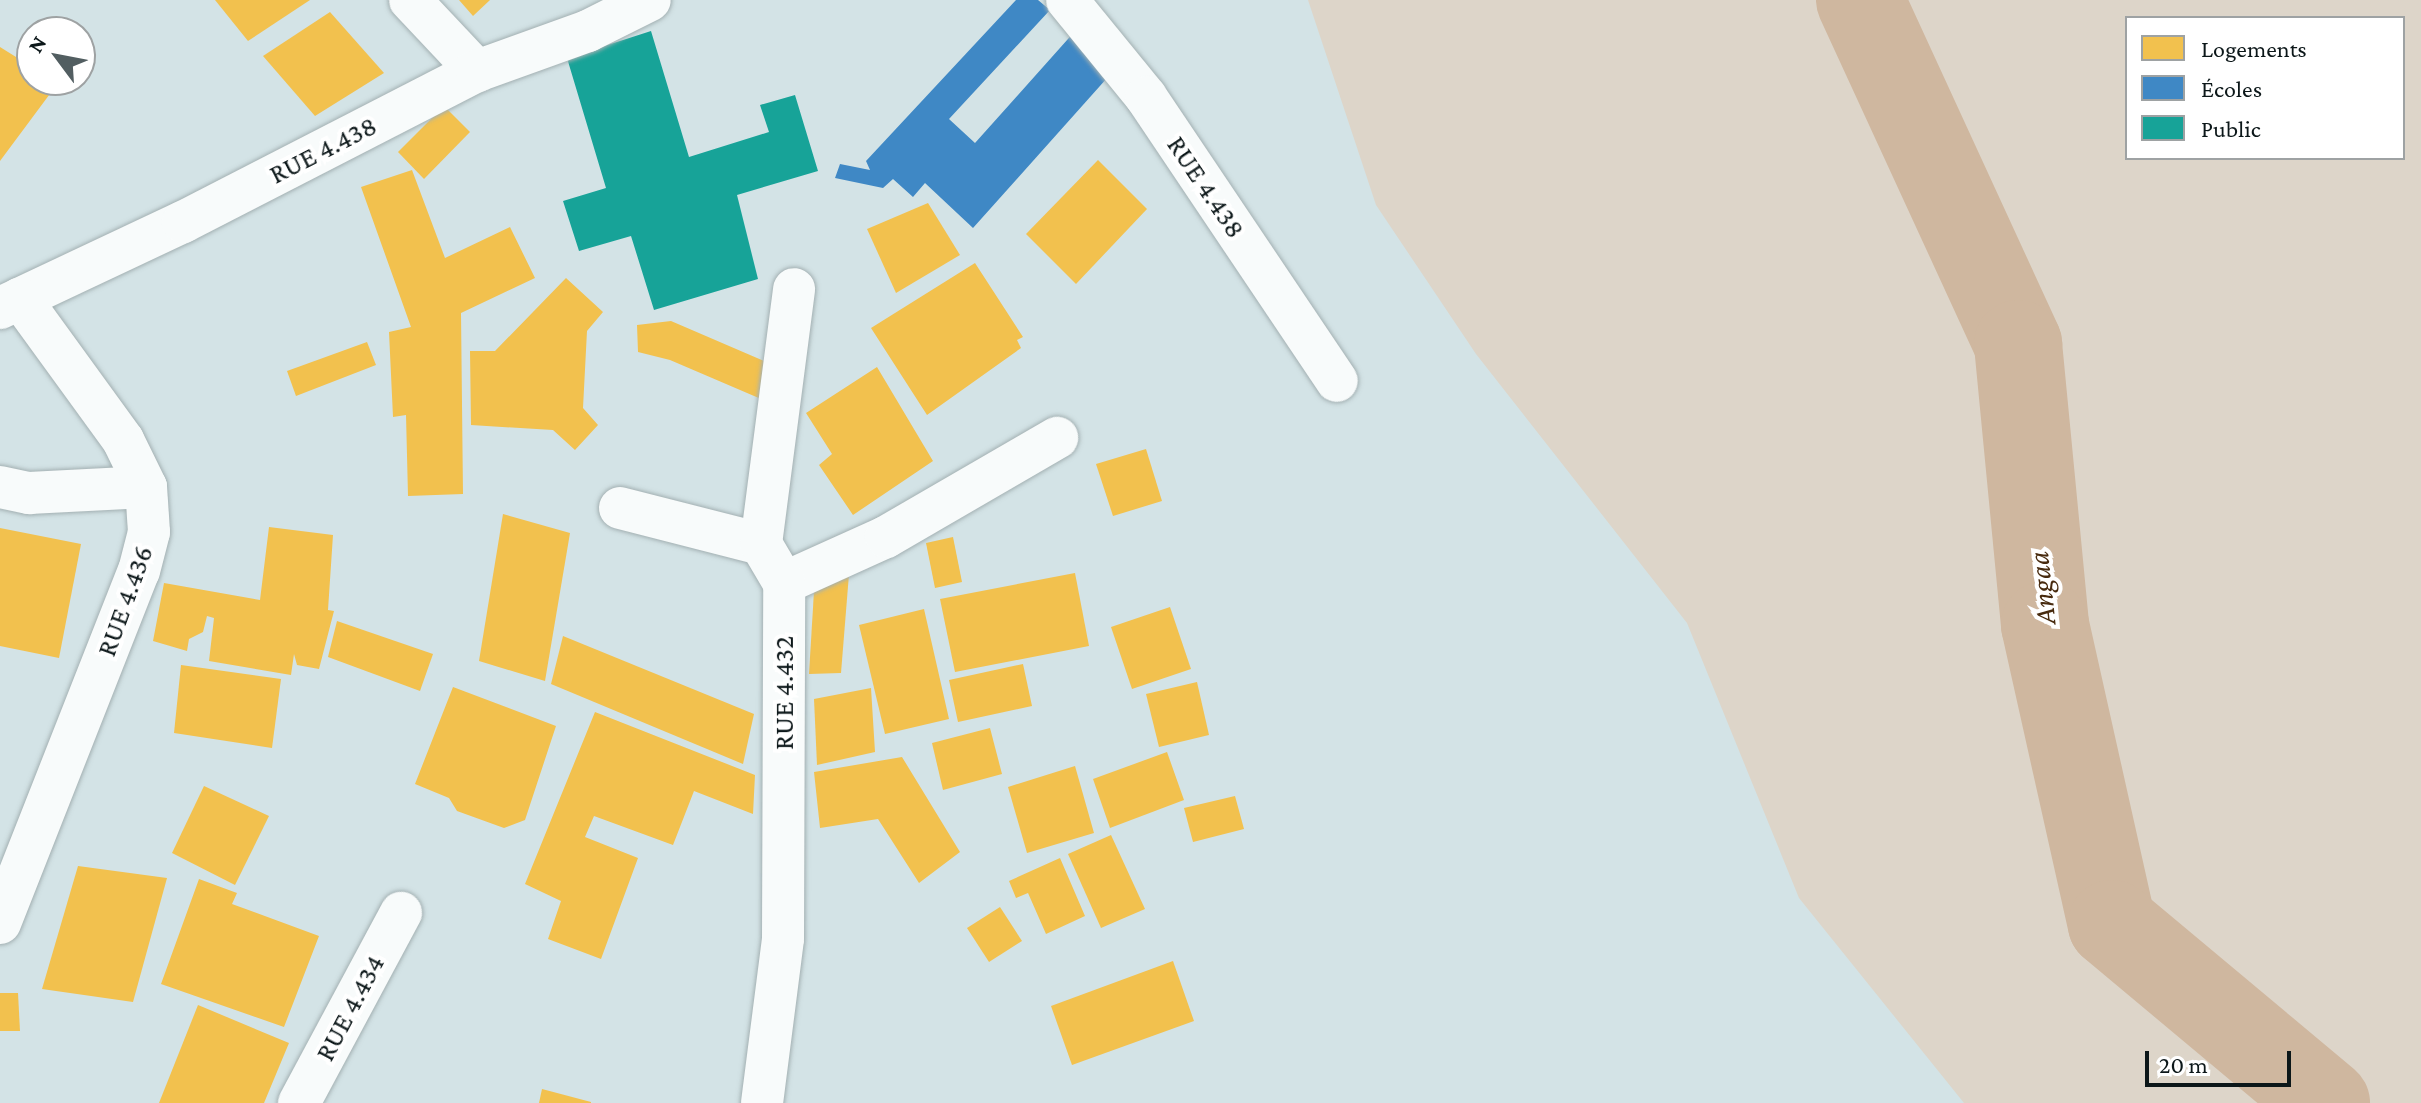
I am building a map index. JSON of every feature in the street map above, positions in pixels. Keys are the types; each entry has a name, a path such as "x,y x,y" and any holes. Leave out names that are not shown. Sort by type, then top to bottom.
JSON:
{"street":[{"path":"410,0 477,71"},
{"name":"RUE 4.438","path":"10,303 183,222 477,71 588,31 650,0"},
{"name":"RUE 4.438","path":"1067,0 1146,97 1337,381"},
{"path":"794,289 761,544 784,583 886,537 1057,438"},
{"name":"RUE 4.436","path":"0,923 139,571 149,532 146,487 123,440 10,303"},
{"path":"0,487 29,493 146,487"},
{"path":"620,508 761,544"},
{"name":"RUE 4.432","path":"762,1103 783,939 784,583"},
{"name":"RUE 4.434","path":"299,1103 401,913"}],"shaded area":[{"path":"1308,0 2421,0 2421,1103 1964,1103 1799,898 1687,623 1476,354 1376,205"}],"building: Logements":[{"path":"215,0 310,0 248,41"},
{"path":"459,0 490,0 473,16"},
{"path":"330,12 384,73 315,116 263,56"},
{"path":"0,47 16,57 16,96 48,96 0,161"},
{"path":"444,106 470,132 424,179 398,152"},
{"path":"1098,160 1147,209 1076,284 1026,234"},
{"path":"412,170 445,258 510,227 535,278 461,313 463,494 408,496 406,415 393,417 389,332 411,327 361,187"},
{"path":"928,203 960,255 896,293 867,229"},
{"path":"975,263 1023,337 1017,340 1021,348 927,415 871,328"},
{"path":"566,278 603,312 587,331 583,408 598,425 575,450 553,430 471,425 470,351 495,351"},
{"path":"671,321 771,364 768,402 670,360 638,352 637,325"},
{"path":"367,342 376,365 296,396 287,371"},
{"path":"877,367 933,461 853,515 819,465 832,454 806,413"},
{"path":"1146,449 1162,501 1113,516 1096,464"},
{"path":"503,514 570,533 545,681 479,661"},
{"path":"269,527 333,535 328,610 334,611 319,669 297,665 294,654 291,675 209,661 214,618 207,616 203,632 189,639 187,651 153,641 164,583 260,600"},
{"path":"0,528 81,544 59,658 0,646"},
{"path":"953,537 962,582 935,588 926,543"},
{"path":"1075,573 1089,646 955,672 940,599"},
{"path":"849,574 841,673 809,674 814,591"},
{"path":"1170,607 1191,669 1132,689 1111,627"},
{"path":"924,609 949,719 885,734 859,625"},
{"path":"337,621 433,654 420,691 328,657"},
{"path":"563,636 754,714 743,764 551,684"},
{"path":"1023,664 1032,706 958,722 949,680"},
{"path":"181,665 281,679 272,748 174,733"},
{"path":"1197,682 1209,735 1159,747 1146,694"},
{"path":"453,687 556,726 525,820 504,828 457,811 449,798 415,784"},
{"path":"871,688 875,752 817,765 814,699"},
{"path":"595,712 755,775 753,814 694,791 673,845 594,816 585,837 638,858 601,959 548,939 561,901 525,884"},
{"path":"990,728 1002,774 943,790 932,743"},
{"path":"1167,752 1184,800 1110,828 1093,779"},
{"path":"902,757 960,852 919,883 878,819 820,828 814,772"},
{"path":"1075,766 1094,833 1027,853 1008,787"},
{"path":"204,786 269,816 235,885 172,853"},
{"path":"1235,796 1244,829 1193,842 1184,808"},
{"path":"1111,835 1145,909 1101,928 1068,854"},
{"path":"1060,858 1085,916 1046,934 1028,893 1016,898 1009,881"},
{"path":"78,866 167,878 133,1002 42,989"},
{"path":"199,879 237,893 232,904 319,936 284,1027 161,984"},
{"path":"1000,907 1022,941 989,962 967,928"},
{"path":"1173,961 1194,1021 1072,1065 1051,1006"},
{"path":"0,993 18,993 20,1031 0,1031"},
{"path":"198,1005 289,1043 264,1103 159,1103"},
{"path":"542,1089 591,1102 591,1103 539,1103"}],"building: Écoles":[{"path":"1016,0 1038,0 1050,10 949,119 975,143 1076,30 1116,68 973,228 925,183 913,197 893,179 883,188 835,178 840,164 870,170 866,161"}],"building: Public":[{"path":"651,31 689,157 769,132 760,105 795,95 818,171 737,195 758,279 654,310 631,236 579,251 563,201 606,188 567,58"}],"waterway":[{"name":"Angaa","path":"1860,0 2018,344 2045,625 2112,924 2326,1103"}]}
